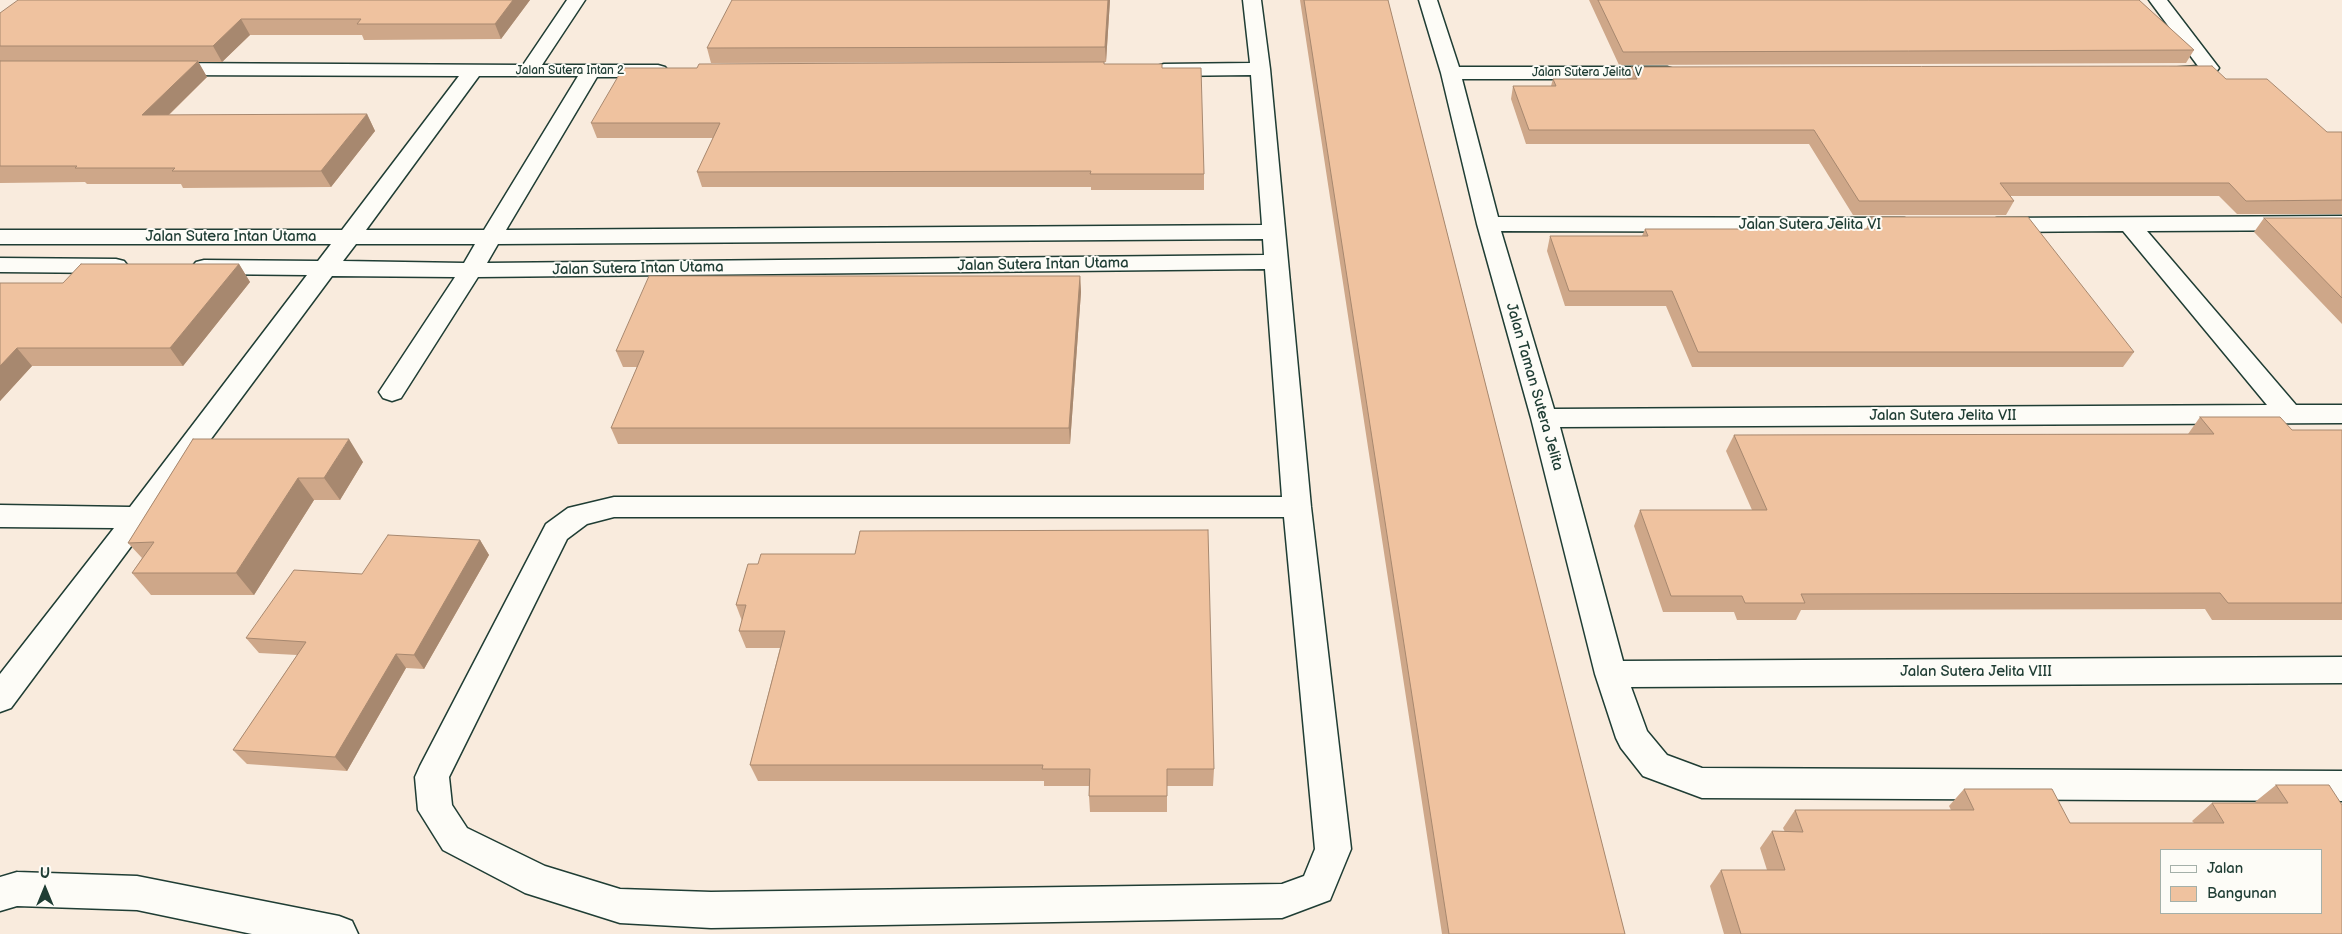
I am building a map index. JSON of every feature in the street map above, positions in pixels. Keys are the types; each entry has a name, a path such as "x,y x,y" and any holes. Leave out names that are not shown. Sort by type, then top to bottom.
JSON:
{"street":[{"path":"528,71 576,0"},
{"path":"1252,0 1260,70 1275,262 1298,507 1333,849 1317,888 1282,901 711,910 620,906 538,881 456,839 435,810 432,777 556,532 578,516 614,506 1298,507"},
{"name":"Jalan Taman Sutera Jelita","path":"1428,0 1451,73 1488,224 1544,418 1611,674 1633,738 1656,766 1702,783 2342,786"},
{"path":"2154,72 2204,72 2208,71 2209,68 2158,0"},
{"name":"Jalan Sutera Intan 2","path":"148,69 680,71"},
{"path":"0,698 138,518 474,70"},
{"path":"1150,70 1260,70"},
{"path":"392,392 471,270 591,71"},
{"name":"Jalan Sutera Jelita V","path":"1451,73 1688,73"},
{"name":"Jalan Sutera Jelita VI","path":"1488,224 1923,225"},
{"path":"1972,225 2342,224"},
{"path":"2130,225 2289,414"},
{"name":"Jalan Sutera Intan Utama","path":"0,237 490,237 1273,232"},
{"name":"Jalan Sutera Intan Utama","path":"178,267 471,270 1275,262"},
{"name":"Jalan Sutera Intan Utama","path":"0,265 138,267"},
{"name":"Jalan Sutera Jelita VII","path":"1544,418 2342,414"},
{"path":"0,516 138,518"},
{"name":"Jalan Sutera Jelita VIII","path":"1611,674 2342,670"},
{"path":"0,894 17,889 137,893 340,934"}],"building":[{"path":"18,0 513,0 495,24 357,24 361,19 241,19 213,46 0,46 0,13"},
{"path":"732,0 1108,0 1105,47 707,48"},
{"path":"1304,0 1388,0 1625,934 1449,934"},
{"path":"1598,0 2139,0 2194,50 1623,52"},
{"path":"0,61 198,61 142,115 367,114 321,171 172,171 175,168 0,166"},
{"path":"1104,62 1104,64 1162,64 1162,68 1201,68 1204,174 1090,174 1091,171 697,172 720,123 591,123 623,68 697,68 699,64"},
{"path":"2212,66 2226,79 2267,79 2327,132 2342,132 2342,200 2246,201 2229,183 2000,183 2014,201 1859,201 1814,130 1529,130 1513,86 1556,86 1553,79 1637,79 1631,67"},
{"path":"1871,217 2028,217 2134,352 1698,352 1672,291 1569,291 1550,236 1648,236 1645,229 1878,229"},
{"path":"2264,218 2342,218 2342,298"},
{"path":"81,264 239,264 170,348 17,348 0,366 0,283 63,283"},
{"path":"649,276 1080,276 1069,428 611,428 644,351 616,351"},
{"path":"2200,417 2280,417 2292,430 2342,430 2342,603 2228,603 2220,593 1801,594 1805,603 1745,603 1742,596 1671,596 1640,510 1767,510 1734,435 2214,434"},
{"path":"193,439 349,439 324,478 298,478 236,573 132,573 154,542 128,543"},
{"path":"1208,530 1214,769 1167,769 1167,796 1089,796 1090,769 1042,769 1043,765 750,765 785,631 739,631 746,605 736,605 748,564 758,564 761,554 855,554 860,531"},
{"path":"388,535 480,540 414,655 396,654 335,757 233,750 306,642 246,638 294,570 362,574"},
{"path":"2276,785 2329,785 2342,805 2342,934 1741,934 1721,870 1785,870 1772,831 1803,832 1795,810 1974,810 1964,789 2052,789 2070,823 2224,823 2212,803 2288,803"}]}
